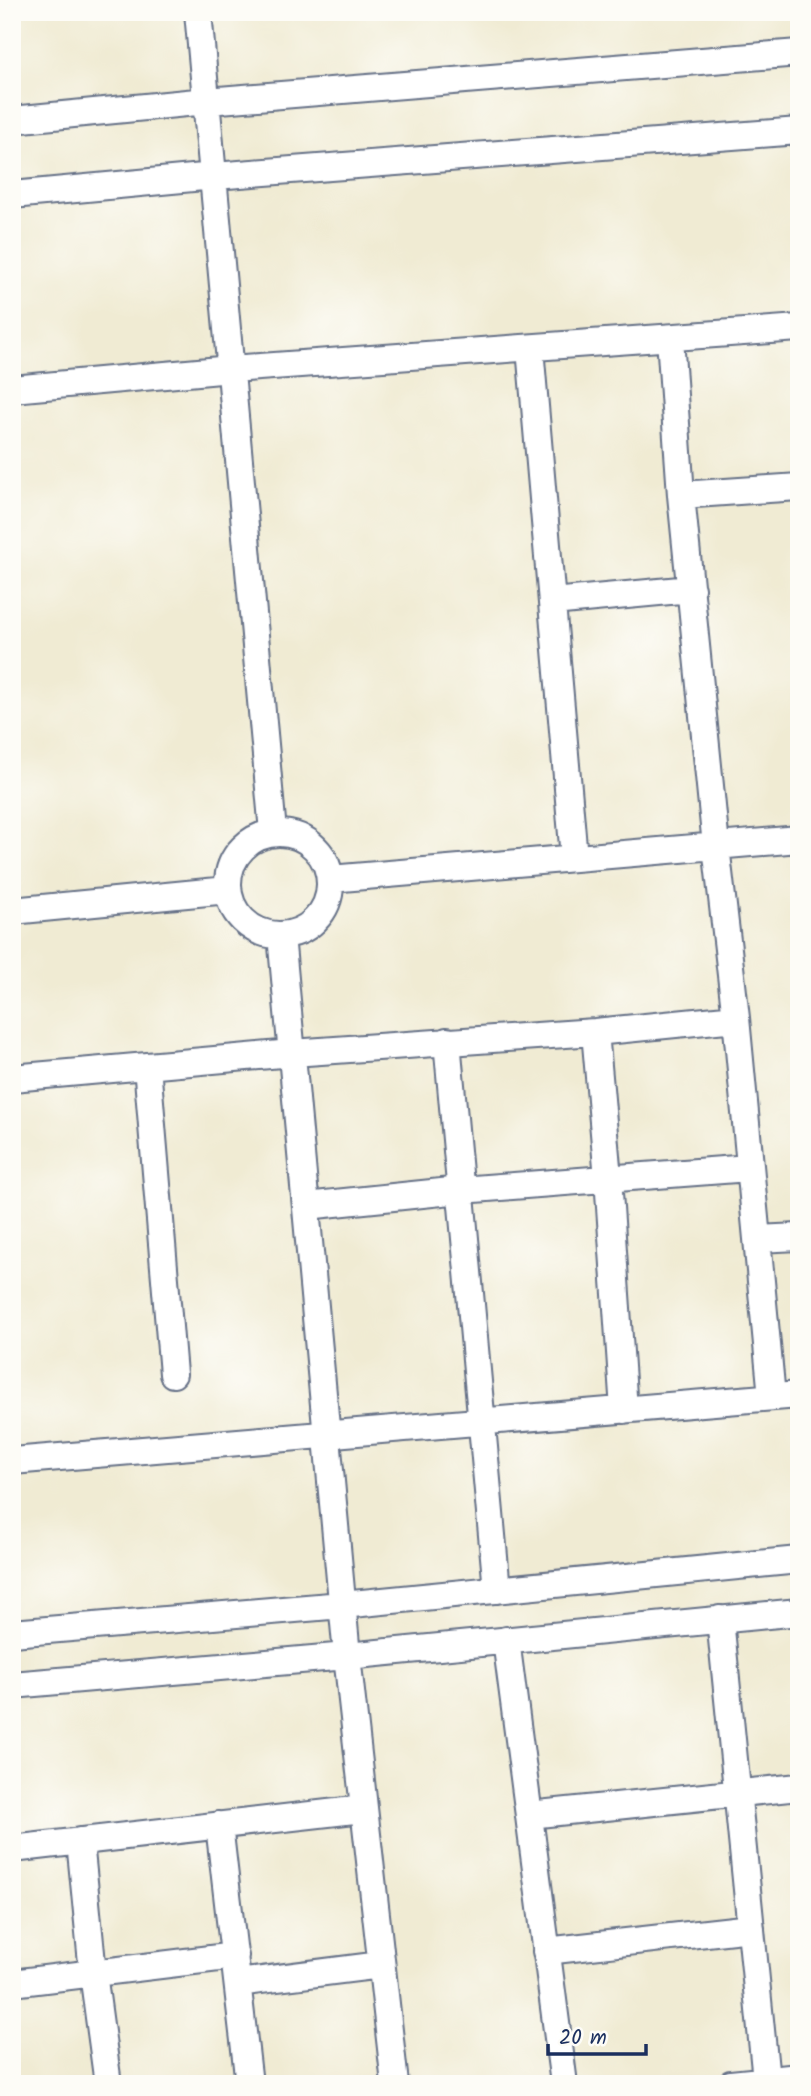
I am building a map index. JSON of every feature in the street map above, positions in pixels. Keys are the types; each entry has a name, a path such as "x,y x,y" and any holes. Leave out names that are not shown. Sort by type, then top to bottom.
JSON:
{"street":[{"path":"198,12 273,832"},
{"path":"12,120 207,101 799,53"},
{"path":"12,195 214,176 799,131"},
{"path":"12,389 231,369 799,328"},
{"path":"670,338 681,495 736,1018 772,1397"},
{"path":"530,348 574,858"},
{"path":"681,495 799,487"},
{"path":"552,602 691,589"},
{"path":"273,832 288,833 312,844 321,854 330,879 325,906 317,918 295,933 281,935 256,930 246,923 237,914 228,890 231,863 239,852 249,842 273,832"},
{"path":"330,879 799,839"},
{"path":"12,911 228,890"},
{"path":"281,935 347,1656 395,2084"},
{"path":"12,1078 292,1052 595,1032 736,1018"},
{"path":"595,1032 624,1410"},
{"path":"447,1041 497,1590"},
{"path":"147,1066 173,1374"},
{"path":"306,1206 461,1190 749,1168"},
{"path":"757,1240 799,1237"},
{"path":"12,1461 799,1395"},
{"path":"12,1633 342,1605 799,1560"},
{"path":"12,1685 799,1612"},
{"path":"720,1619 766,2080"},
{"path":"506,1640 564,2084"},
{"path":"529,1815 799,1787"},
{"path":"12,1849 363,1809"},
{"path":"219,1825 249,2084"},
{"path":"79,1841 108,2084"},
{"path":"546,1951 751,1928"},
{"path":"12,1983 235,1956"},
{"path":"238,1983 381,1965"},
{"path":"731,2084 799,2077"}]}
